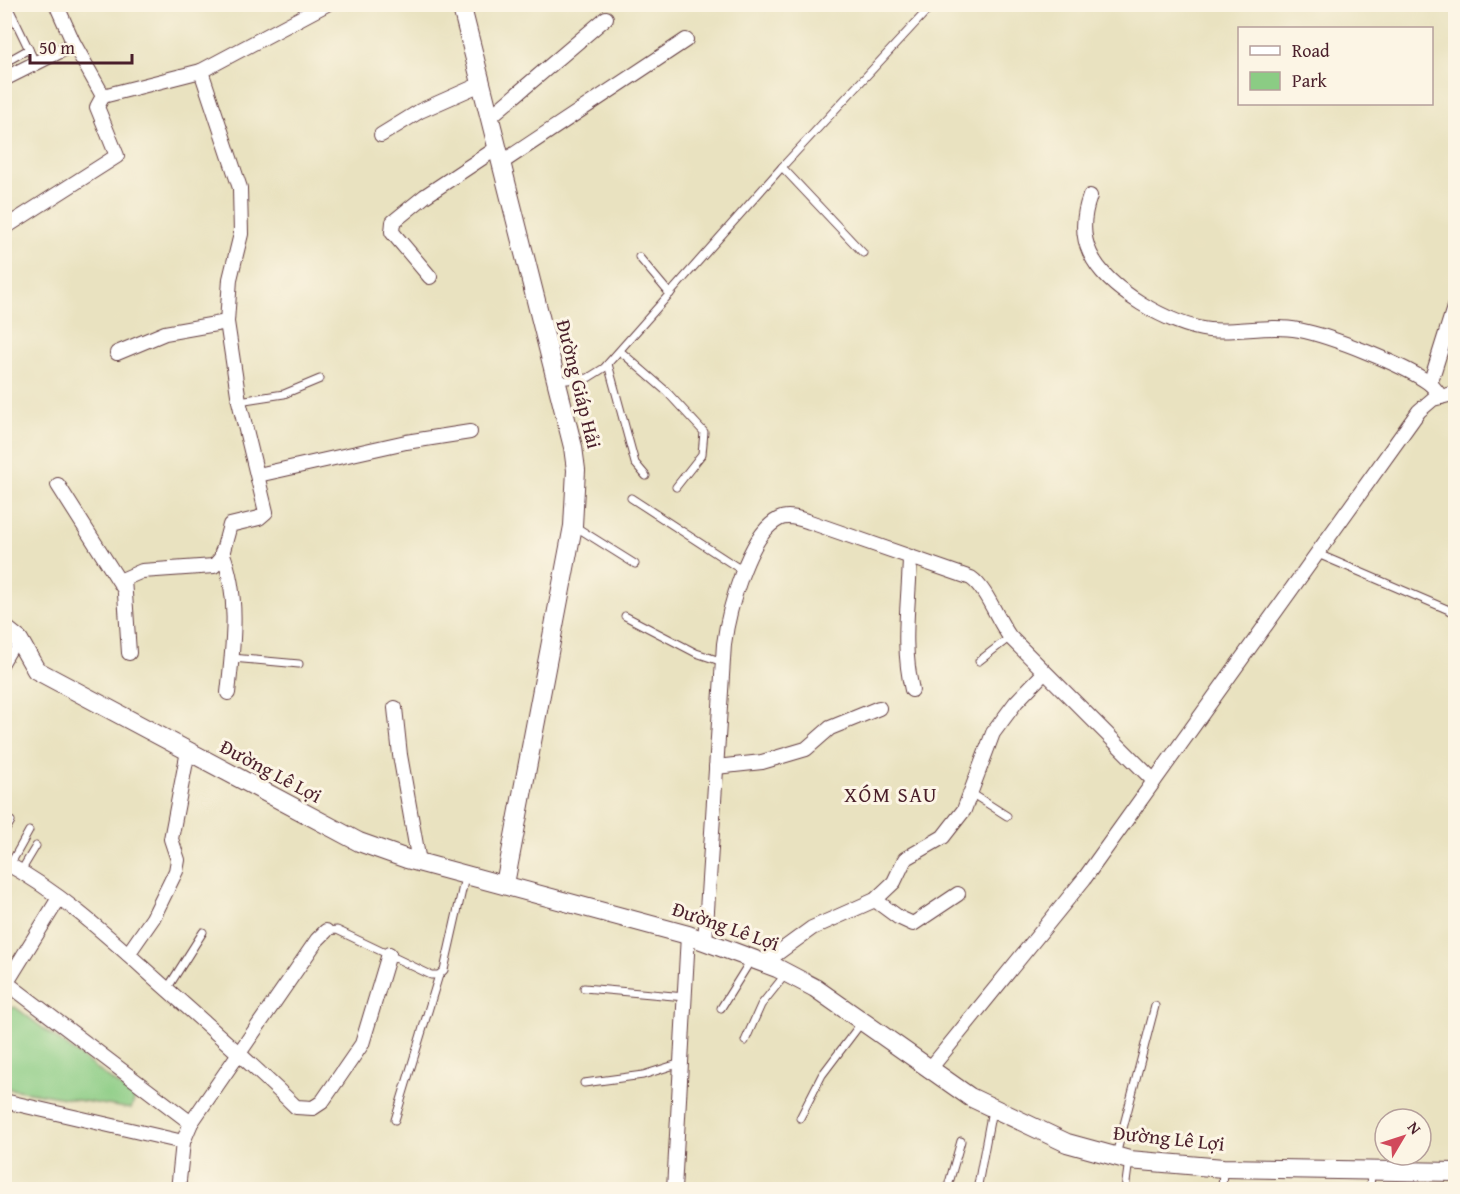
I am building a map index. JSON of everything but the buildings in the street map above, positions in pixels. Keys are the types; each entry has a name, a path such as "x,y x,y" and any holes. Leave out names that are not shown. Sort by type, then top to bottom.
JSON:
{"main road":[{"name":"Đường Giáp Hải","path":"461,4 573,447 576,470 573,526 505,884"},
{"name":"Đường Lê Lợi","path":"4,628 19,640 36,670 328,827 359,842 419,862 688,935 758,960 815,988 970,1097 1067,1143 1122,1159 1223,1168 1372,1168 1455,1172"}],"street":[{"path":"56,4 74,44 103,96"},
{"path":"4,228 117,156 97,107 103,96 201,72 327,4"},
{"path":"490,117 606,18"},
{"path":"429,277 392,232 393,222 425,196 499,155 686,40"},
{"path":"4,79 74,44"},
{"path":"129,652 124,579 131,574 155,570 209,568 218,562 230,525 259,518 266,512 238,400 227,322 230,279 241,234 240,188 201,72"},
{"path":"381,135 420,111 481,84"},
{"path":"1089,196 1083,223 1090,254 1110,279 1147,307 1184,324 1207,330 1297,329 1326,337 1376,357 1430,384 1441,397"},
{"path":"1430,384 1448,333 1455,302"},
{"path":"117,353 165,333 227,322"},
{"path":"929,1070 1084,879 1419,411 1429,402 1455,393"},
{"path":"258,475 406,442 470,432"},
{"path":"58,485 124,589"},
{"path":"705,942 728,612 742,570 769,527 778,519 789,517 810,522 975,581 999,623 1010,636 1044,673 1154,781"},
{"path":"222,552 233,596 232,658 228,693"},
{"path":"910,557 909,612 904,640 912,690"},
{"path":"758,960 812,928 875,900 889,888 905,859 943,837 956,824 971,793 993,733 1016,702 1044,673"},
{"path":"394,708 419,862"},
{"path":"716,767 762,762 806,748 830,729 879,708"},
{"path":"128,954 153,918 176,871 178,860 171,839 188,752"},
{"path":"12,866 59,898 128,954 240,1052 296,1107 313,1108 329,1094 362,1044 389,954"},
{"path":"875,900 898,917 913,924 958,894"},
{"path":"59,898 6,985 191,1123"},
{"path":"178,1190 183,1143 191,1123 317,940 326,931"},
{"path":"674,1190 688,935"},
{"path":"4,1101 183,1143"}],"lane":[{"path":"7,4 36,64"},
{"path":"555,381 588,378 608,364 782,167 933,4"},
{"path":"4,63 29,49"},
{"path":"782,167 863,253"},
{"path":"639,257 670,294"},
{"path":"620,351 666,391 704,432 702,454 676,487"},
{"path":"608,364 634,463 646,476"},
{"path":"238,400 284,394 320,379"},
{"path":"631,498 742,570"},
{"path":"573,526 635,564"},
{"path":"1318,554 1455,613"},
{"path":"625,616 696,653 723,662"},
{"path":"979,662 1010,636"},
{"path":"4,666 19,640"},
{"path":"232,658 299,664"},
{"path":"971,793 1006,816"},
{"path":"4,833 11,820"},
{"path":"12,866 29,831"},
{"path":"12,866 36,846"},
{"path":"395,1120 439,975 444,970 466,874"},
{"path":"326,931 337,930 431,975 439,975"},
{"path":"167,989 203,932"},
{"path":"721,1008 758,960"},
{"path":"745,1041 761,1005 787,973"},
{"path":"584,988 685,997"},
{"path":"1125,1190 1122,1159 1155,1006"},
{"path":"800,1118 822,1075 862,1022"},
{"path":"584,1083 643,1075 681,1063"},
{"path":"977,1190 993,1108"},
{"path":"950,1190 949,1183 961,1141"},
{"path":"1222,1190 1223,1168"},
{"path":"1370,1190 1372,1168"}],"green space":[{"path":"15,1007 135,1098 131,1109 5,1088 5,1010"}],"district":[{"name":"XÓM SAU","path":"891,795"}]}
